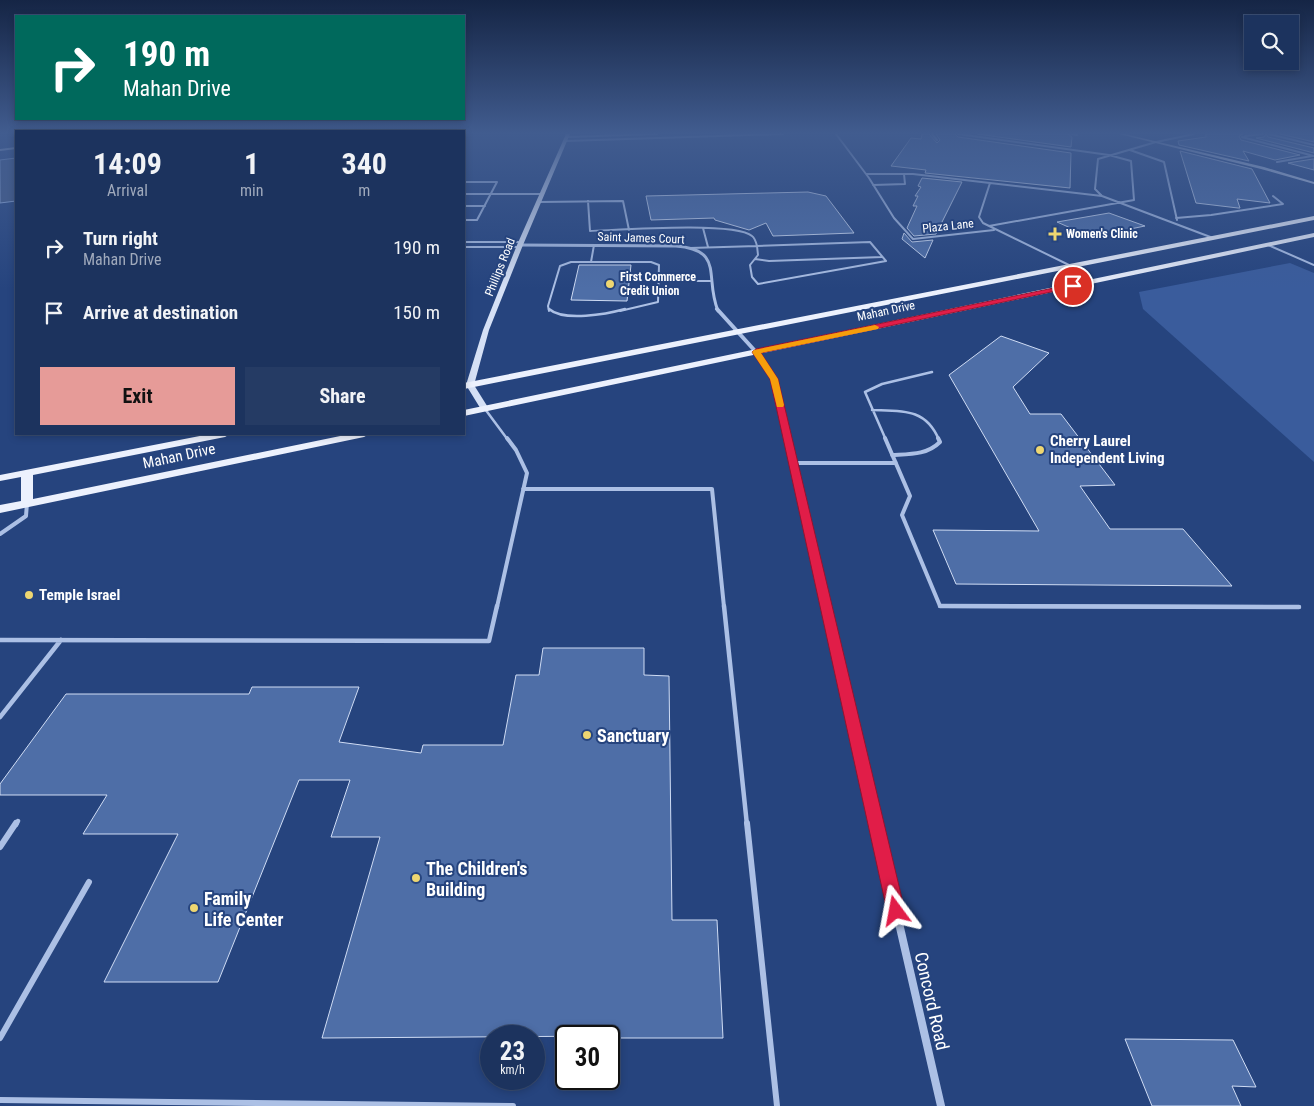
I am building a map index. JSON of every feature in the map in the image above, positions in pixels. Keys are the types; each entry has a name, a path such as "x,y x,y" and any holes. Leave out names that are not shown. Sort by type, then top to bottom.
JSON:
{"main road":[{"name":"Mahan Drive","path":"467,386 1314,218"},
{"name":"Mahan Drive","path":"465,413 1314,235"},
{"path":"1213,238 1243,250"},
{"path":"1013,277 1043,292"},
{"name":"Mahan Drive","path":"0,478 220,435"},
{"name":"Mahan Drive","path":"0,509 359,435"},
{"path":"26,473 26,503"}],"street":[{"name":"Phillips Road","path":"467,386 486,330 520,245 547,186"},
{"name":"Saint James Court","path":"520,245 689,248 707,255 710,260 713,299 718,310 756,352"},
{"name":"Concord Road","path":"756,352 774,379 941,1106"},
{"path":"467,386 485,409"}],"lane":[{"path":"465,220 477,220 495,186"},
{"name":"Plaza Lane","path":"874,186 885,205 906,234 912,239 996,230"},
{"path":"989,186 979,217 996,230 1072,266"},
{"path":"1013,186 1102,196 1213,238"},
{"path":"1095,186 1095,189 1102,196"},
{"path":"989,226 1134,200 1133,186"},
{"path":"1169,186 1178,224"},
{"path":"465,194 543,194"},
{"path":"1176,218 1211,215 1283,204 1273,196"},
{"path":"539,202 623,200 629,230"},
{"path":"588,201 590,231 726,228 750,234 757,245 758,255 750,265 752,277 758,284 886,261 870,242 757,245 689,248"},
{"path":"465,206 484,206"},
{"path":"703,228 708,247"},
{"path":"465,242 520,245"},
{"path":"465,247 520,245"},
{"path":"591,262 594,245"},
{"path":"1268,245 1314,265"},
{"path":"755,259 769,261 883,257"},
{"path":"1308,262 1314,261"},
{"path":"571,262 651,262 660,265 659,280 658,302 582,317 561,315 549,311 548,306 560,266 571,262"},
{"path":"659,280 711,281"},
{"path":"932,372 882,384 865,392 910,496 902,515 940,606 1299,607"},
{"path":"0,640 489,641 527,473 516,450 485,409"},
{"path":"872,410 905,412 925,419 931,423 940,442 934,449 892,455"},
{"path":"793,463 896,463"},
{"path":"523,489 712,489 777,1106"},
{"path":"0,534 26,516 26,503"},
{"path":"1,714 61,640"},
{"path":"0,847 18,821"},
{"path":"0,1038 89,882"},
{"path":"0,1100 513,1106"}],"shaded area":[{"path":"0,186 15,186 15,201 0,203"},
{"path":"1290,263 1314,273 1314,462 1143,309 1139,292"}],"building":[{"path":"918,186 960,186 936,234 914,236 907,228 917,206 913,206 918,196 915,196 921,187"},
{"path":"1047,186 1070,186 1070,188"},
{"path":"1191,186 1261,186 1270,203 1237,199 1240,208 1238,208 1196,203"},
{"path":"808,192 826,196 854,233 773,236 766,223 749,230 715,220 714,218 651,220 646,196"},
{"path":"1109,213 1145,226 1091,237 1057,222"},
{"path":"904,233 912,242 933,240 925,258 902,239"},
{"path":"579,265 631,265 627,301 571,300"},
{"name":"Cherry Laurel Independent Living","path":"1001,336 1049,353 1013,387 1030,414 1061,414 1115,485 1080,486 1110,529 1183,529 1232,586 956,584 933,530 1039,531 949,375"},
{"path":"543,648 644,648 644,675 669,676 672,920 717,920 723,1038 620,1038 620,1025 555,1025 555,1036 545,1036 545,1025 480,1025 480,1037 322,1038 380,837 331,837 350,780 299,780 218,982 104,982 178,834 83,834 107,795 0,795 0,784 66,694 249,694 252,687 359,687 339,742 421,753 423,745 503,745 516,675 539,675"},
{"path":"1125,1039 1233,1040 1256,1087 1232,1086 1241,1106 1152,1106"}],"slow traffic":[{"path":"780,405 770,370 756,352 875,327"}],"place":[{"name":"Women's Clinic","path":"1055,234"},
{"name":"First Commerce Credit Union","path":"610,284"},
{"name":"Cherry Laurel Independent Living","path":"1040,450"},
{"name":"Temple Israel","path":"29,595"},
{"name":"Sanctuary","path":"587,735"},
{"name":"The Children's Building","path":"416,878"},
{"name":"Family Life Center","path":"194,908"}],"route":[{"path":"896,911 774,379 770,370 756,352 1073,286"}]}
